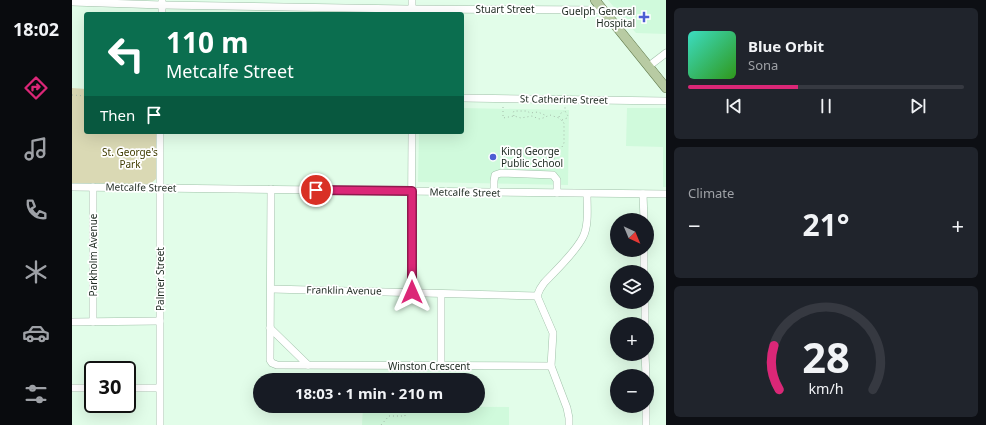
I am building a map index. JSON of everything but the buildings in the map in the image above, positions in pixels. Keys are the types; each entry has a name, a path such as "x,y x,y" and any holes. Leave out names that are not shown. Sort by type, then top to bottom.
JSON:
{"main road":[{"path":"595,0 666,88"}],"street":[{"path":"412,0 412,11"},
{"name":"Stuart Street","path":"72,2 162,2 412,11 603,10"},
{"path":"649,66 666,53"},
{"name":"St Catherine Street","path":"464,98 666,101"},
{"name":"Palmer Street","path":"160,134 160,425"},
{"path":"412,134 412,292"},
{"path":"494,192 494,177 498,174 550,174 557,180 557,193"},
{"name":"Metcalfe Street","path":"72,187 666,194"},
{"name":"Parkholm Avenue","path":"93,187 93,322"},
{"name":"Winston Crescent","path":"271,189 270,360 272,363 277,365 551,366"},
{"path":"570,425 567,408 551,366 553,333 537,296 544,283 576,248 583,237 587,222 587,194"},
{"path":"643,194 644,213"},
{"name":"Franklin Avenue","path":"271,289 537,296"},
{"path":"441,294 441,366"},
{"path":"72,322 160,321"},
{"path":"270,328 308,365"},
{"path":"72,388 84,388"},
{"path":"136,388 159,388"},
{"path":"646,413 646,425"}],"path":[{"path":"72,95 84,96"},
{"path":"503,107 503,118 514,116 521,118 533,116 539,119 547,116 555,116 562,120 564,124 564,143 562,147 554,152 554,176"},
{"path":"562,120 567,118 565,107"},
{"path":"514,116 514,111 542,113 547,116"},
{"path":"559,118 561,113 565,111"},
{"path":"380,425 389,416 405,416 405,413"}],"shaded area":[{"name":"Guelph General Hospital","path":"608,0 666,0 666,34 636,33"},
{"name":"King George Public School","path":"464,108 569,110 568,185 418,182 419,134 464,134"},
{"path":"627,108 666,108 666,187 663,187 663,147 626,146"},
{"path":"485,407 509,407 509,425 362,425 363,413 485,413"}],"green space":[{"name":"St. George's Park","path":"72,88 84,89 84,134 156,134 156,179 150,184 72,183"}],"place":[{"name":"Guelph General Hospital","path":"644,17"},
{"name":"King George Public School","path":"493,157"}],"route":[{"path":"316,190 412,191 412,292"}]}
